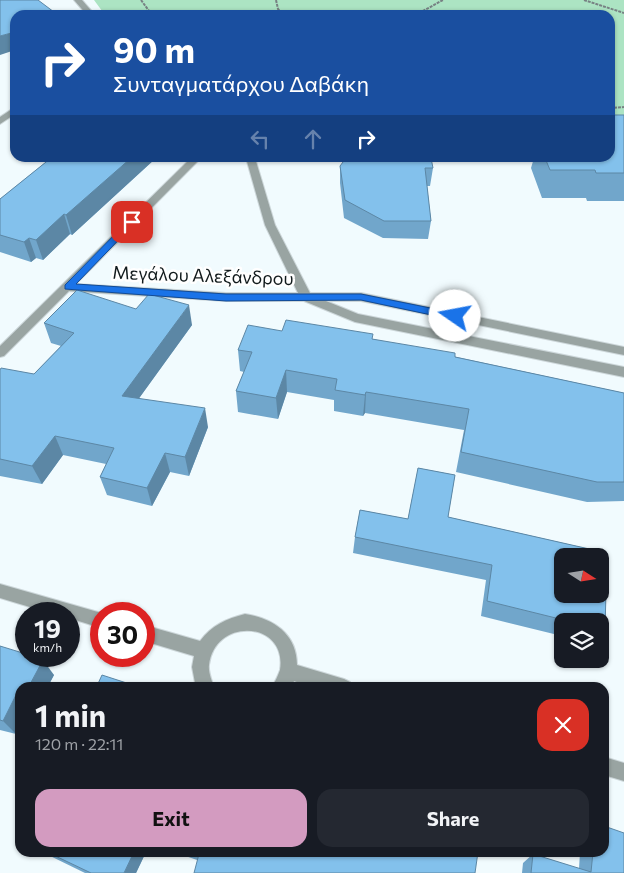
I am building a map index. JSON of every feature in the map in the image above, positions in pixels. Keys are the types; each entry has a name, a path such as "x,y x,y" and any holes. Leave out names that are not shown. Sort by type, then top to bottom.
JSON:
{"street":[{"path":"78,0 87,10"},
{"path":"0,353 192,162"},
{"name":"Μεγάλου Αλεξάνδρου","path":"252,162 270,225 306,297 355,318 624,372"},
{"name":"Μεγάλου Αλεξάνδρου","path":"68,287 226,297 361,297 624,351"},
{"path":"0,591 90,617"},
{"path":"202,682 200,678 200,664 203,650 211,638 223,628 236,623 250,622 264,625 276,632 284,643 288,656 288,671 283,682"},
{"path":"155,635 203,650"},
{"path":"288,671 324,682"},
{"path":"609,768 624,772"}],"path":[{"path":"425,10 444,0"},
{"path":"584,0 615,10"}],"green space":[{"path":"94,0 624,0 624,127 615,128 615,10 101,10"}],"building":[{"path":"0,0 38,0 51,10 10,10 10,33 0,36"},
{"path":"615,115 624,115 624,173 596,173 595,170 550,170 547,162 615,162"},
{"path":"46,162 126,162 36,240 29,238 24,242 0,235 0,199"},
{"path":"343,162 432,162 433,168 425,168 431,221 384,221 345,200 340,166"},
{"path":"77,290 136,309 149,294 189,305 122,396 205,408 185,457 165,453 147,488 100,477 114,448 55,436 32,466 0,459 0,370 1,368 34,374 74,333 44,323"},
{"path":"286,320 373,334 372,339 455,353 455,357 624,393 624,482 597,482 461,452 469,409 366,392 365,395 335,390 337,379 286,370 276,398 236,391 252,352 238,350 248,325 282,331"},
{"path":"418,468 455,475 448,517 585,548 554,548 554,603 606,603 605,613 554,613 554,618 487,601 492,565 355,537 360,510 408,519"},
{"path":"0,646 15,651 15,667 39,667 31,682 15,682 15,697 3,721 0,720"},
{"path":"102,675 124,682 99,682"},
{"path":"609,828 624,833 624,873 531,873 533,857 543,857 591,872 592,857 609,857"},
{"path":"57,857 132,857 124,873 91,873"},
{"path":"198,857 477,857 475,873 194,873"}],"route":[{"path":"132,222 68,287 226,297 361,297 455,316"}]}
